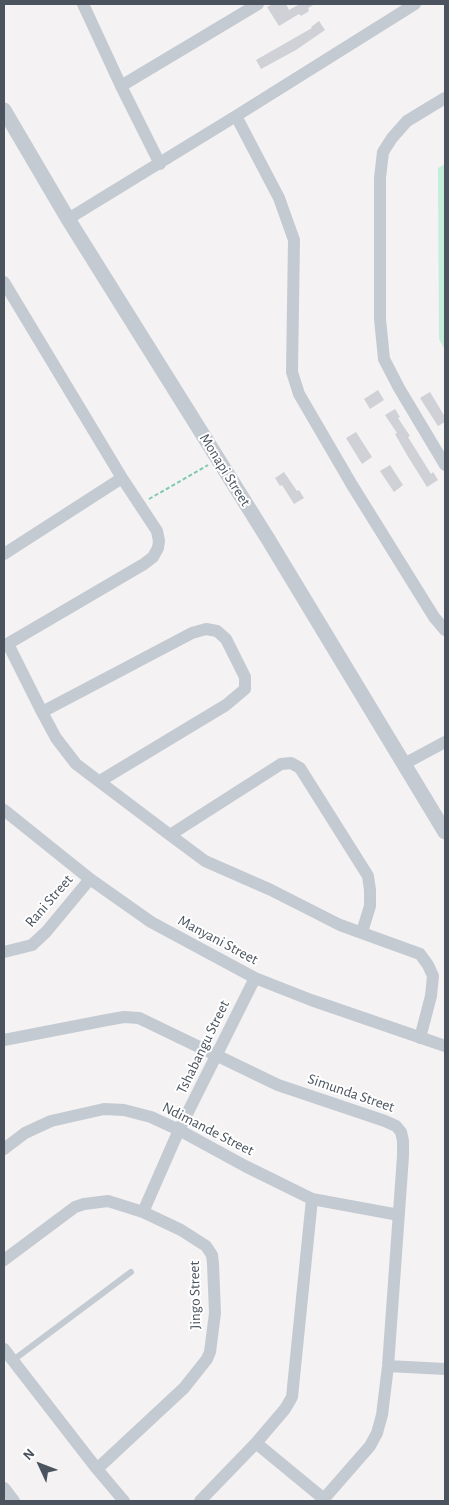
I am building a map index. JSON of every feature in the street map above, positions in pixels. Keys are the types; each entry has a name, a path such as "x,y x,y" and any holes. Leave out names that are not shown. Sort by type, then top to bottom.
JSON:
{"street":[{"path":"83,4 160,164"},
{"path":"121,86 258,4"},
{"path":"68,218 160,164 415,4"},
{"path":"445,98 406,122 383,152 380,178 380,319 384,359 445,465"},
{"name":"Monapi Street","path":"4,110 68,218 218,459 445,832"},
{"path":"236,116 280,198 294,240 292,372 298,394 434,617 445,630"},
{"path":"4,282 122,478 141,504 157,531 159,541 158,548 153,557 6,645 56,738 76,764 205,861 271,890 340,925 420,954 433,976 431,996 420,1038"},
{"path":"4,554 122,478"},
{"path":"42,712 192,633 206,629 218,631 226,638 245,677 245,689 226,704 100,782"},
{"path":"404,764 445,742"},
{"path":"170,835 281,764 291,762 300,768 368,876 370,906 362,932"},
{"name":"Manyani Street","path":"4,810 90,879 151,922 255,978 445,1046"},
{"name":"Rani Street","path":"4,952 32,945 46,932 90,879"},
{"name":"Tshabangu Street","path":"143,1212 180,1130 255,978"},
{"name":"Simunda Street","path":"4,1040 124,1017 139,1018 278,1085 396,1126 403,1141 388,1366 382,1415 377,1433 370,1446 323,1500"},
{"name":"Ndimande Street","path":"4,1149 39,1125 104,1109 124,1110 180,1130 245,1166 312,1199 399,1214"},
{"path":"200,1501 256,1443 292,1398 312,1199"},
{"name":"Jingo Street","path":"4,1260 74,1206 108,1201 143,1212 195,1238 206,1246 212,1255 214,1313 210,1352 201,1369 184,1388 97,1469"},
{"path":"4,1349 8,1364 124,1501"},
{"path":"388,1366 445,1369"},
{"path":"256,1443 323,1500"},
{"path":"4,1488 14,1501"}],"lane":[{"path":"8,1364 130,1272"}],"path":[{"path":"141,504 218,459"}],"green space":[{"path":"445,164 445,350 439,339 438,168"}],"building":[{"path":"273,4 286,4 289,10 300,4 315,4 308,8 309,11 301,16 299,14 279,26 267,7"},
{"path":"319,21 325,30 296,50 261,69 256,60 312,28"},
{"path":"378,390 384,400 370,409 364,399"},
{"path":"430,392 445,417 445,422 438,426 420,398"},
{"path":"395,409 400,417 398,418 410,436 408,437 431,474 433,472 438,480 427,487 385,415"},
{"path":"356,432 372,457 362,464 346,438"},
{"path":"390,465 403,485 394,492 380,471"},
{"path":"284,472 304,498 294,504 282,485 280,486 275,478"}]}
